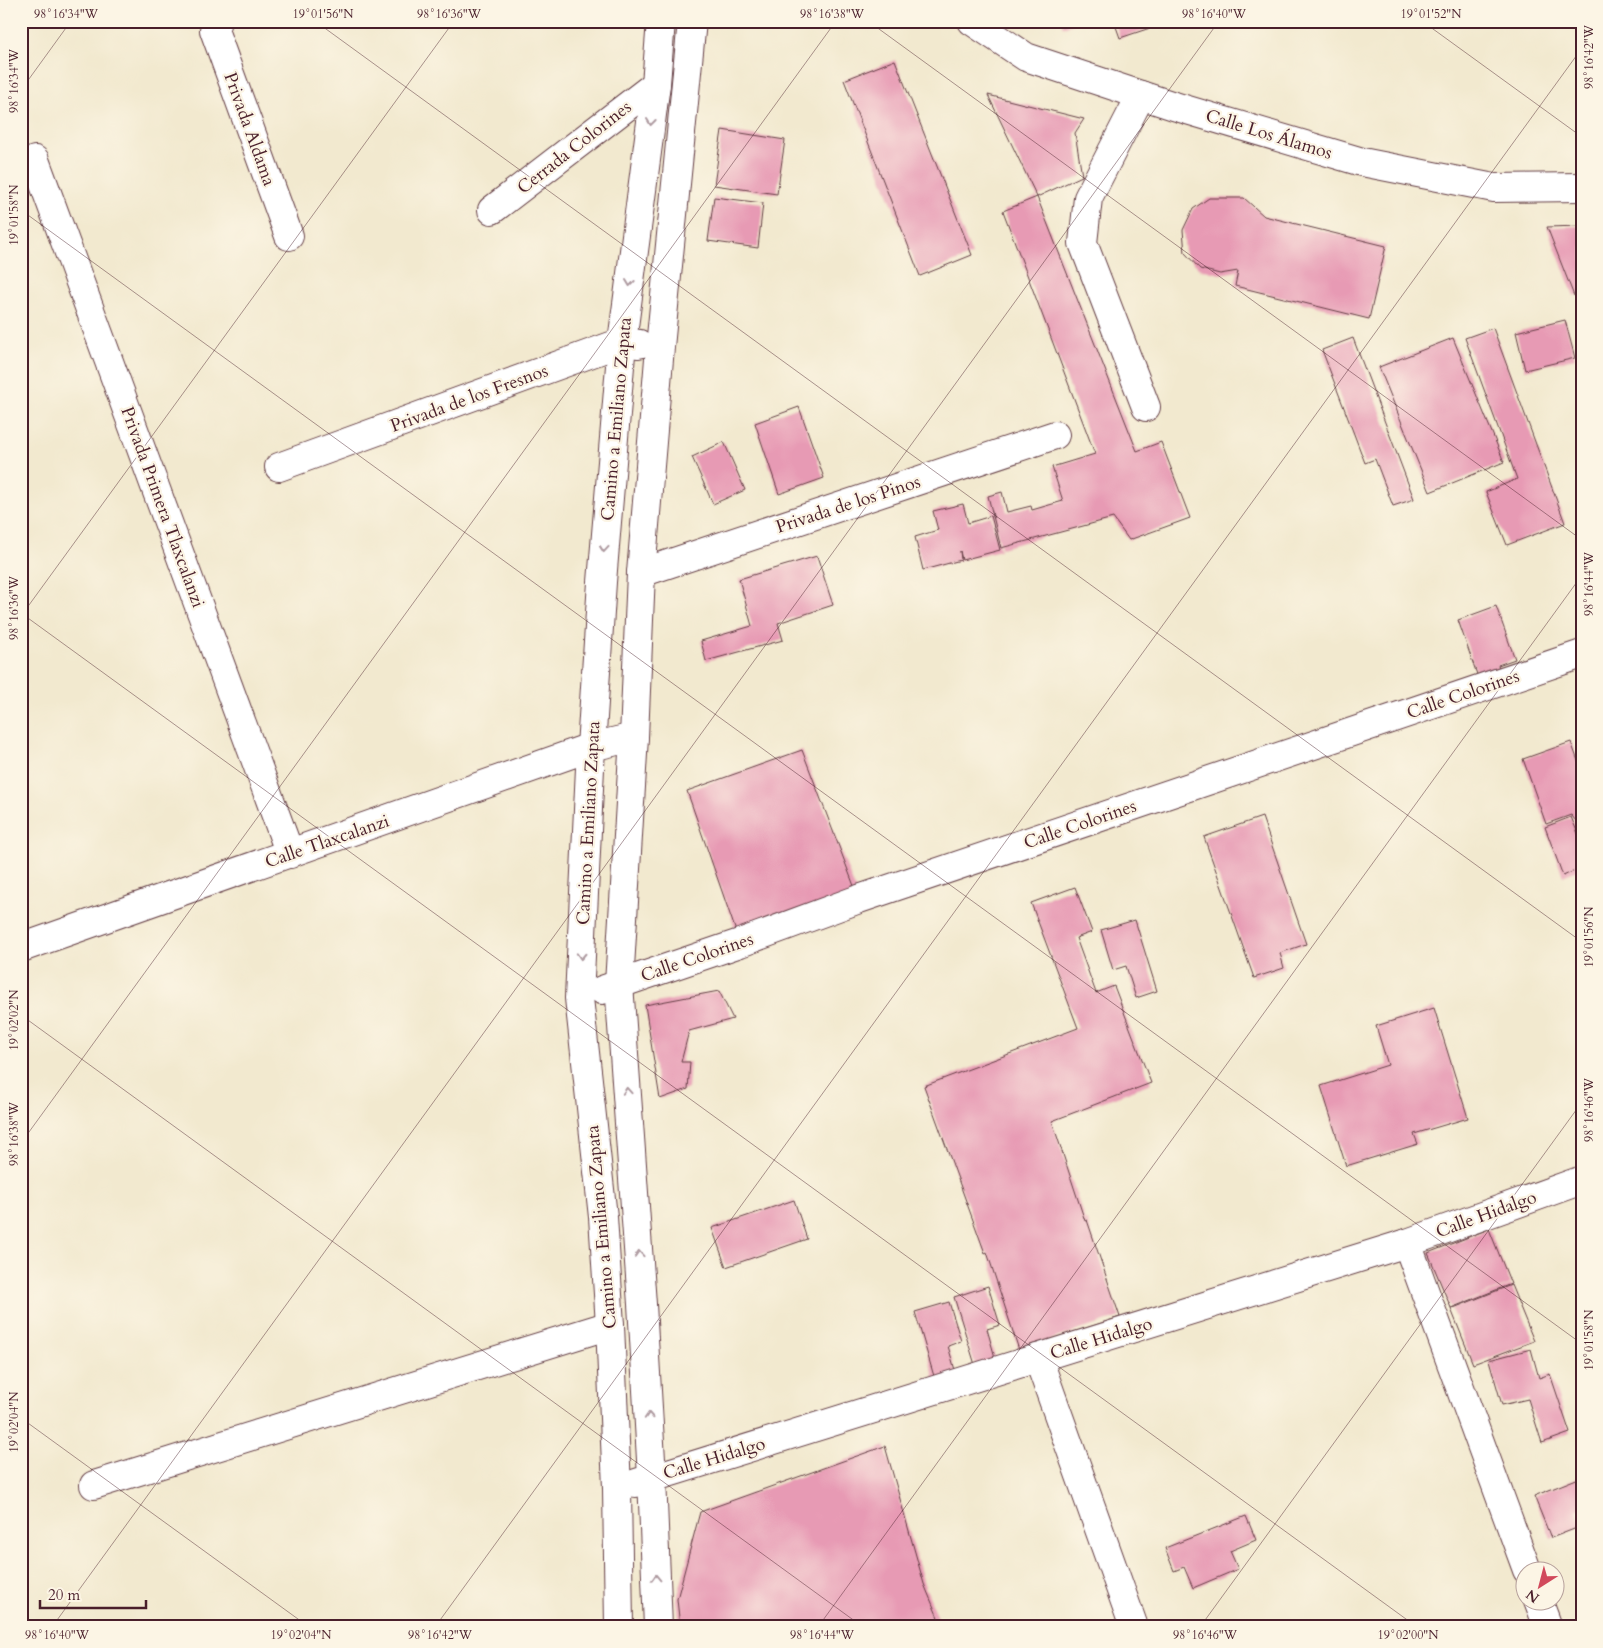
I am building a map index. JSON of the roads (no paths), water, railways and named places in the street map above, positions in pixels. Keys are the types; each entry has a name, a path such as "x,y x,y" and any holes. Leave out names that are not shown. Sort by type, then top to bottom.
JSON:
{"street":[{"name":"Privada Aldama","path":"217,21 214,30 289,236"},
{"name":"Camino a Emiliano Zapata","path":"619,1627 617,1488 610,1324 603,1217 579,998 591,747 602,582 622,342 656,84 661,21"},
{"name":"Camino a Emiliano Zapata","path":"658,1627 642,1304 618,984 634,737 641,573 660,347 692,21"},
{"name":"Calle Los Álamos","path":"972,21 1026,57 1141,95 1362,162 1494,188 1582,187"},
{"name":"Cerrada Colorines","path":"492,210 656,84"},
{"path":"1141,95 1088,198 1083,243 1146,407"},
{"name":"Privada Primera Tlaxcalanzi","path":"35,160 290,854"},
{"name":"Privada de los Fresnos","path":"279,467 622,342 660,347"},
{"name":"Privada de los Pinos","path":"641,573 1055,435"},
{"name":"Calle Colorines","path":"579,998 859,899 1582,654"},
{"name":"Calle Tlaxcalanzi","path":"21,948 591,747 634,737"},
{"name":"Calle Hidalgo","path":"617,1488 1407,1243 1582,1180"},
{"path":"1407,1243 1523,1560"},
{"path":"94,1485 610,1324"},
{"path":"1038,1358 1134,1627"},
{"path":"1542,1610 1548,1627"}]}
